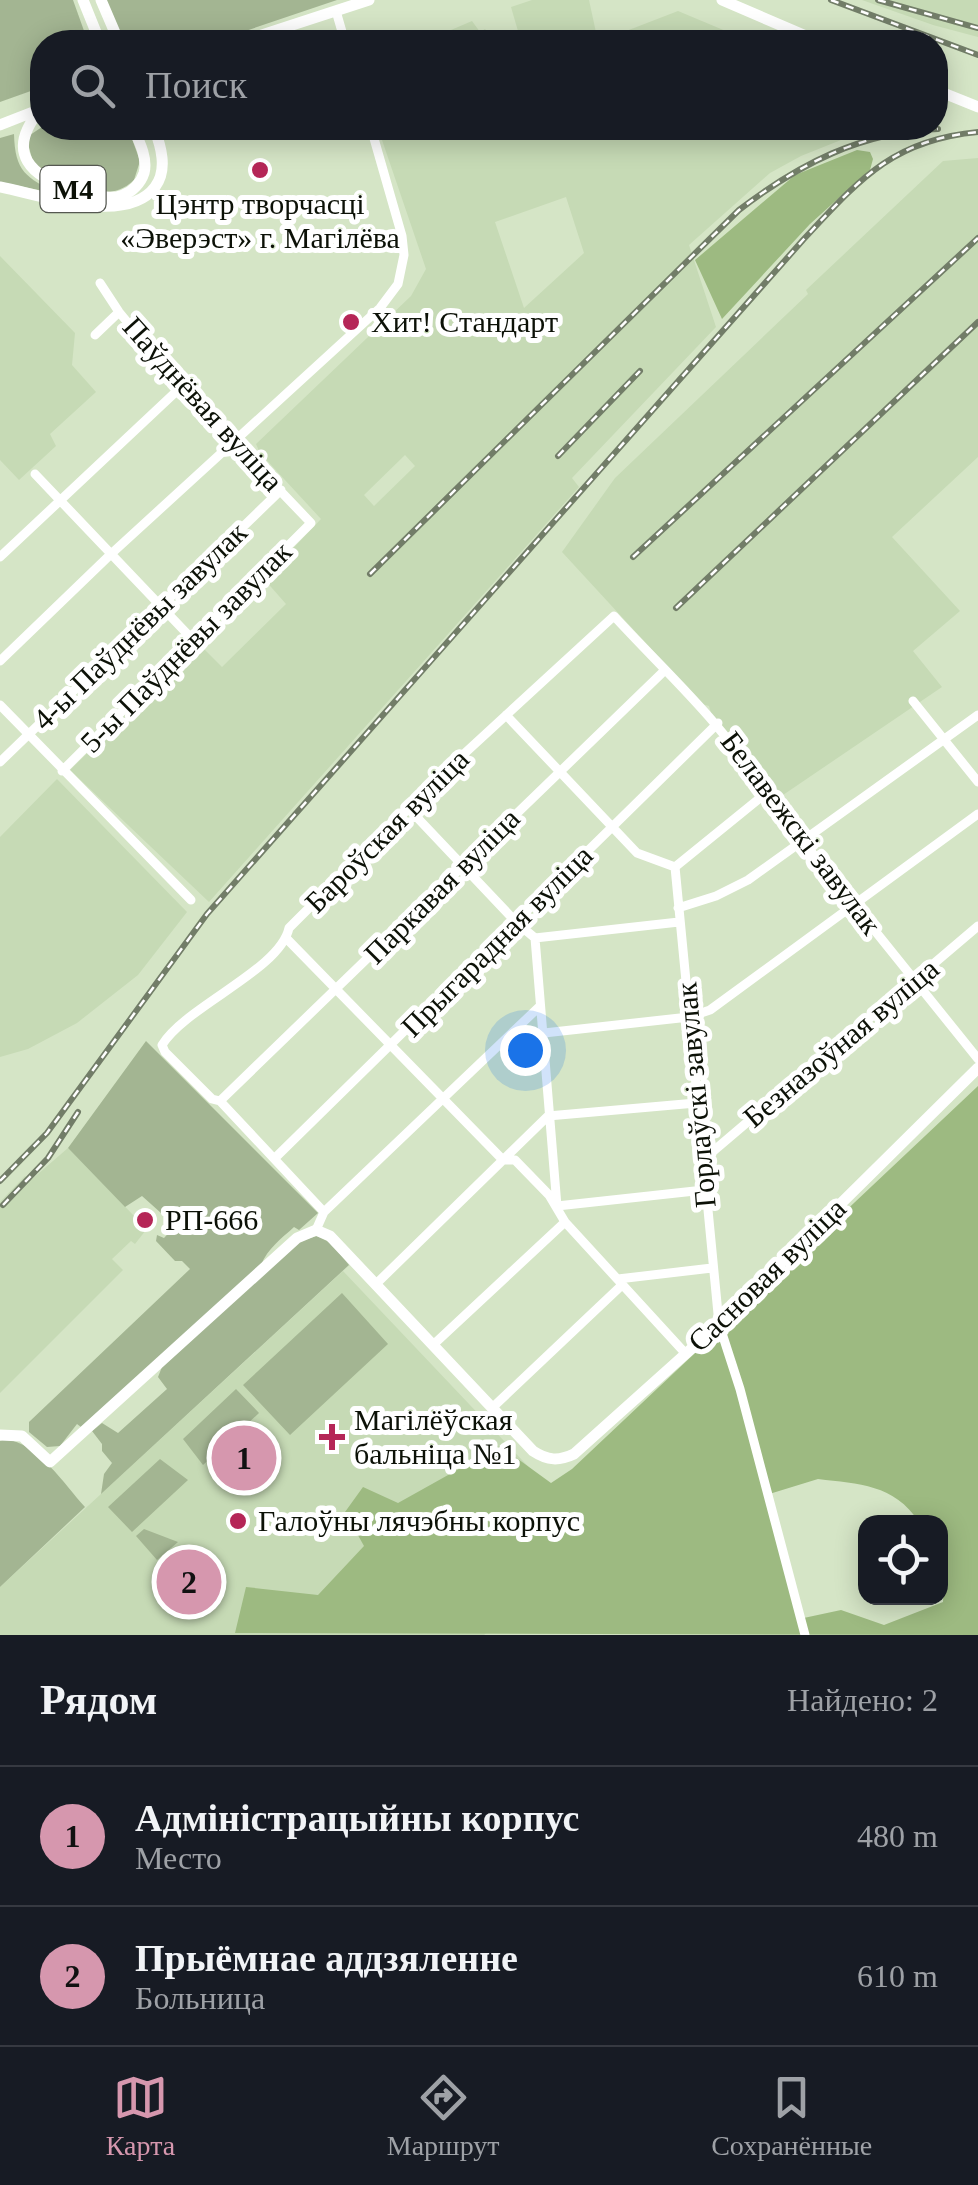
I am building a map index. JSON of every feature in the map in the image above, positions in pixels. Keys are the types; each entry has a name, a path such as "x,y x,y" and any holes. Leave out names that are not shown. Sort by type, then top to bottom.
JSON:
{"main road":[{"path":"83,0 95,30"},
{"path":"102,0 113,28 110,30"},
{"path":"277,30 369,0"},
{"path":"722,0 792,30"},
{"path":"948,95 978,107"},
{"path":"0,126 30,114"},
{"name":"М4","path":"30,124 22,144 24,157 33,171 58,186 98,196 126,194 140,182 145,166 137,140"},
{"name":"М4","path":"0,187 103,207 136,204 160,180 163,162 157,140"},
{"name":"Сасновая вуліца","path":"492,1408 543,1458 564,1459 574,1454 719,1324 978,1068"},
{"path":"0,1435 22,1436 50,1462 297,1238 316,1230 330,1236 492,1408"}],"street":[{"path":"336,11 342,30"},
{"path":"0,661 234,440 374,315 398,284 404,255 402,236 374,140"},
{"name":"Паўднёвая вуліца","path":"100,283 181,387 310,523"},
{"path":"95,335 119,312"},
{"path":"0,557 181,387"},
{"path":"35,474 194,641"},
{"name":"4-ы Паўднёвы завулак","path":"0,762 281,490"},
{"name":"5-ы Паўднёвы завулак","path":"62,771 310,523"},
{"name":"Белавежскі завулак","path":"614,616 718,724 745,758 765,794 978,1059"},
{"name":"Бароўская вуліца","path":"220,1102 212,1099 162,1045 196,1013 253,971 286,938 288,928 506,715 614,616"},
{"name":"Паркавая вуліца","path":"220,1102 664,671"},
{"path":"913,701 978,782"},
{"path":"0,706 191,900"},
{"path":"506,715 637,853 675,867 765,794"},
{"path":"678,908 748,880 978,715"},
{"name":"Прыгарадная вуліца","path":"275,1158 718,724"},
{"path":"410,810 535,938 557,1206"},
{"path":"544,1033 689,1016 710,1010 978,814"},
{"name":"Горлаўскі завулак","path":"675,867 719,1324 805,1635"},
{"path":"535,938 679,922"},
{"name":"Безназоўная вуліца","path":"704,1159 978,926"},
{"path":"286,938 503,1160 516,1160 557,1206 565,1222 686,1354"},
{"path":"316,1230 324,1212 540,1007"},
{"path":"220,1102 324,1212"},
{"path":"376,1284 548,1116 696,1103"},
{"path":"557,1206 704,1190"},
{"path":"434,1345 565,1222"},
{"path":"492,1408 620,1282 712,1268"}],"shaded area":[{"path":"0,0 73,0 84,30 30,30 30,91 0,102"},
{"path":"106,0 337,0 248,30 119,30"},
{"path":"532,0 589,0 595,30 518,30 511,7"},
{"path":"862,0 978,0 978,37 933,25"},
{"path":"678,11 723,30 629,30"},
{"path":"472,21 479,30 451,30"},
{"path":"14,134 24,172 58,194 0,182 0,138"},
{"path":"30,135 30,140 132,140 140,161 134,180 111,192 98,192 35,169 28,144"},
{"path":"382,140 841,140 770,173 689,245 716,327 572,478 579,487 209,902 70,770 199,644 222,667 286,604 264,579 321,519 256,444 411,296 426,269","holes":["566,197 584,253 524,308 495,222","405,455 415,466 374,506 364,495"]},
{"path":"857,150 870,152 870,170 810,224 722,319 695,260 795,175"},
{"path":"978,158 978,457 892,537 960,611 913,651 942,687 783,795 773,795 713,720 709,706 702,704 562,552 615,478 808,294 806,290 943,161"},
{"path":"0,256 75,333 72,365 96,392 50,434 56,446 19,480 0,460"},
{"path":"57,779 187,912 138,975 77,1023 28,1049 0,1057 0,837"},
{"path":"146,1041 318,1213 299,1230 294,1227 284,1236 261,1265 81,1427 77,1424 60,1446 47,1447 29,1432 29,1422 190,1269 182,1261 175,1261 156,1241 157,1235 164,1238 178,1223 166,1210 161,1213 142,1196 125,1207 68,1148"},
{"path":"978,1086 978,1635 235,1633 246,1587 318,1595 364,1546 345,1512 363,1487 398,1503 500,1446 551,1483 572,1469"},
{"path":"68,1148 137,1219 144,1212 153,1221 135,1244 131,1241 112,1259 123,1270 0,1393 0,1202 25,1176 31,1180"},
{"path":"317,1236 331,1243 349,1265 101,1494 104,1474 112,1463 92,1431 102,1423 118,1433 167,1389 158,1377 162,1367 300,1241"},
{"name":"Магілёўская бальніца №1","path":"343,1271 596,1538 484,1635 0,1635 0,1587"},
{"path":"342,1293 388,1344 290,1435 243,1385"},
{"path":"236,1389 259,1413 203,1465 183,1439"},
{"path":"5,1439 39,1456 85,1507 0,1587 0,1441"},
{"path":"160,1459 188,1480 132,1532 108,1507"},
{"path":"144,1529 178,1542 157,1560 136,1536"}],"railway":[{"path":"831,0 911,30"},
{"path":"878,0 978,28"},
{"path":"948,44 978,55"},
{"path":"948,136 978,132"},
{"path":"370,574 739,210 808,165 870,140"},
{"path":"0,1181 47,1133 207,914 823,218 879,166 935,140"},
{"path":"633,557 978,238"},
{"path":"676,608 978,322"},
{"path":"558,456 640,371"},
{"path":"3,1205 48,1158 78,1112"}],"place":[{"name":"Цэнтр творчасці «Эверэст» г. Магілёва","path":"260,170"},
{"name":"Хит! Стандарт","path":"351,322"},
{"name":"РП-666","path":"145,1220"},
{"name":"Магілёўская бальніца №1","path":"332,1437"},
{"name":"Адміністрацыйны корпус","path":"244,1458"},
{"name":"Галоўны лячэбны корпус","path":"238,1521"},
{"name":"Прыёмнае аддзяленне","path":"189,1582"}]}
